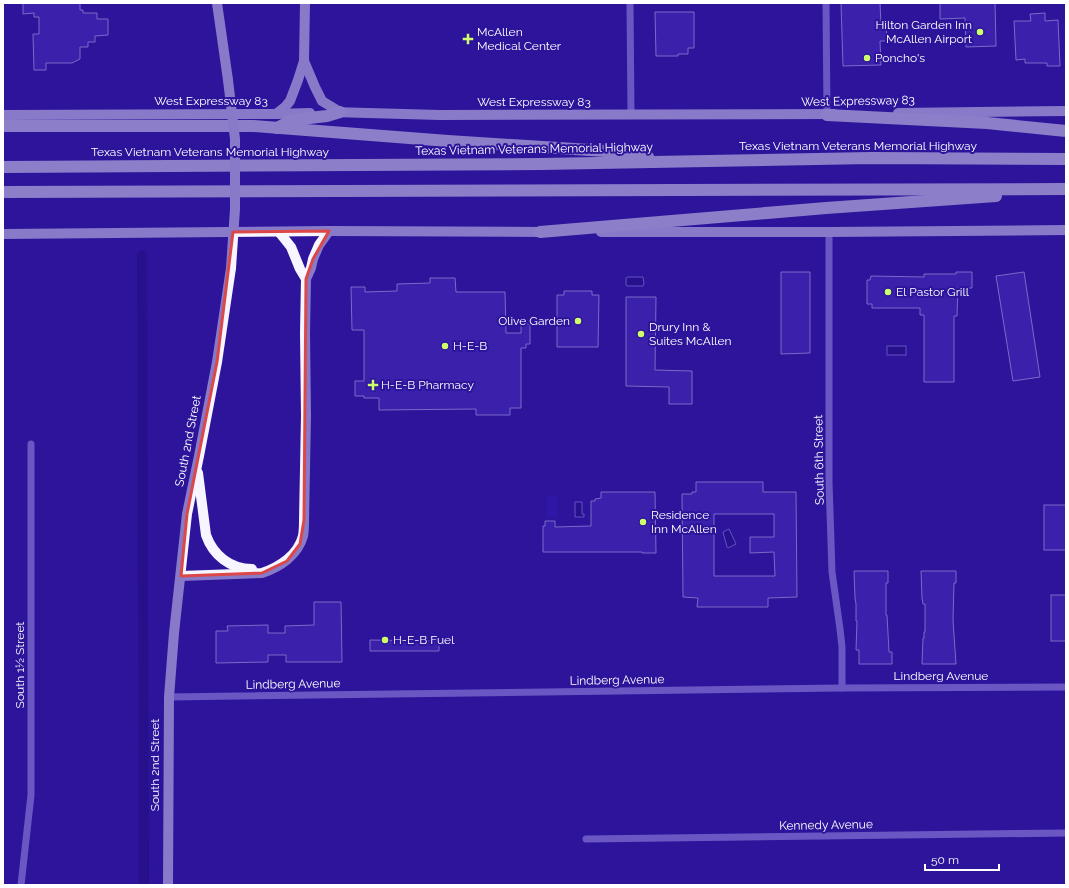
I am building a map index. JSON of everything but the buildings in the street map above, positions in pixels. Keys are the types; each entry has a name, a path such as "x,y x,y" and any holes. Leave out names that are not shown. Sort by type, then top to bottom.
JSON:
{"highway":[{"path":"277,128 292,120 327,116 340,112"},
{"path":"827,114 987,124 1066,131"},
{"path":"3,126 253,126 448,141 621,152 671,162"},
{"name":"Texas Vietnam Veterans Memorial Highway","path":"3,167 533,164 871,158 1066,159"},
{"path":"3,192 1066,189"},
{"path":"540,232 826,208 1066,193"}],"main road":[{"name":"South 2nd Street","path":"168,885 169,697 187,514 217,362 231,268 235,209 235,139 217,3"},
{"path":"275,114 285,107 290,101 304,61 304,3"},
{"path":"304,61 322,101 340,112"},
{"name":"West Expressway 83","path":"3,114 275,114 340,112 440,115 827,114 1066,110"},
{"path":"3,234 330,231 828,232 1066,230"},
{"path":"181,576 253,574 270,570 287,561 300,544 304,534 306,279 319,245 330,231"},
{"path":"279,232 291,247 306,279"},
{"path":"197,466 206,535 213,550 233,565 248,569 256,569 270,565 277,561 290,548 304,527"}],"street":[{"path":"630,3 630,114"},
{"path":"826,3 827,114"},
{"name":"South 6th Street","path":"828,232 829,482 832,572 842,647 842,688"},
{"name":"South 1½ Street","path":"21,885 31,795 31,444"},
{"name":"Lindberg Avenue","path":"169,697 842,688 1066,687"},
{"name":"Kennedy Avenue","path":"586,839 1066,833"}],"highlighted area":[{"path":"329,231 313,259 306,279 304,520 300,544 287,561 262,573 181,576 187,514 217,362 233,232"}],"shaded area":[{"path":"643,277 643,286 627,286 626,278"},
{"path":"887,346 906,346 906,355 887,355"},
{"path":"547,496 557,496 557,517 547,517"},
{"path":"575,502 582,502 582,514 584,514 584,517 575,517"},
{"path":"729,529 736,544 728,548 723,532"}],"waterway":[{"path":"142,255 144,885"}],"place":[{"name":"Hilton Garden Inn McAllen Airport","path":"980,32"},
{"name":"McAllen Medical Center","path":"468,39"},
{"name":"Poncho's","path":"867,58"},
{"name":"El Pastor Grill","path":"888,292"},
{"name":"Olive Garden","path":"578,321"},
{"name":"Drury Inn & Suites McAllen","path":"641,334"},
{"name":"H-E-B","path":"445,346"},
{"name":"H-E-B Pharmacy","path":"373,385"},
{"name":"Residence Inn McAllen","path":"643,522"},
{"name":"H-E-B Fuel","path":"385,640"}]}
